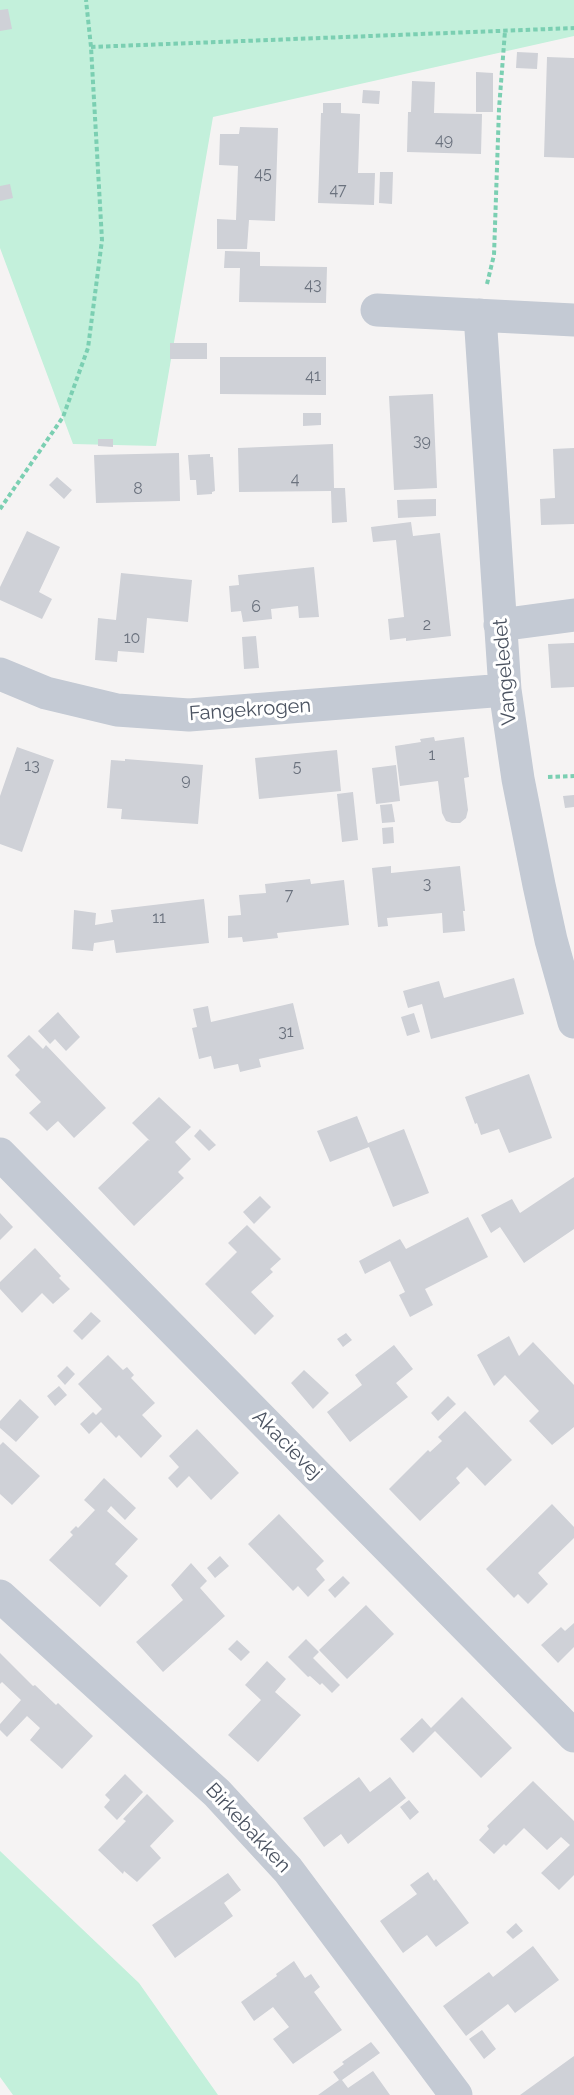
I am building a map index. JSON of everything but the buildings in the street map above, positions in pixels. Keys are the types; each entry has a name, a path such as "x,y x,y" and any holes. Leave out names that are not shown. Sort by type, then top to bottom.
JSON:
{"street":[{"path":"377,310 574,320"},
{"name":"Vangeledet","path":"480,315 505,690 518,779 538,885 551,940 573,1012"},
{"path":"500,625 574,615"},
{"name":"Fangekrogen","path":"0,674 46,693 117,710 189,715 505,690"},
{"name":"Akacievej","path":"0,1154 574,1736"},
{"name":"Birkebakken","path":"0,1596 218,1793 288,1870 456,2095"}],"path":[{"path":"0,509 63,417 88,348 102,240 91,47 86,0"},
{"path":"91,47 574,28"},
{"path":"480,315 494,255 499,109 505,31"}],"green space":[{"path":"0,0 574,0 574,36 213,117 156,446 73,444 0,248"},
{"path":"0,1851 139,1983 218,2095 13,2095 0,2077"}]}
